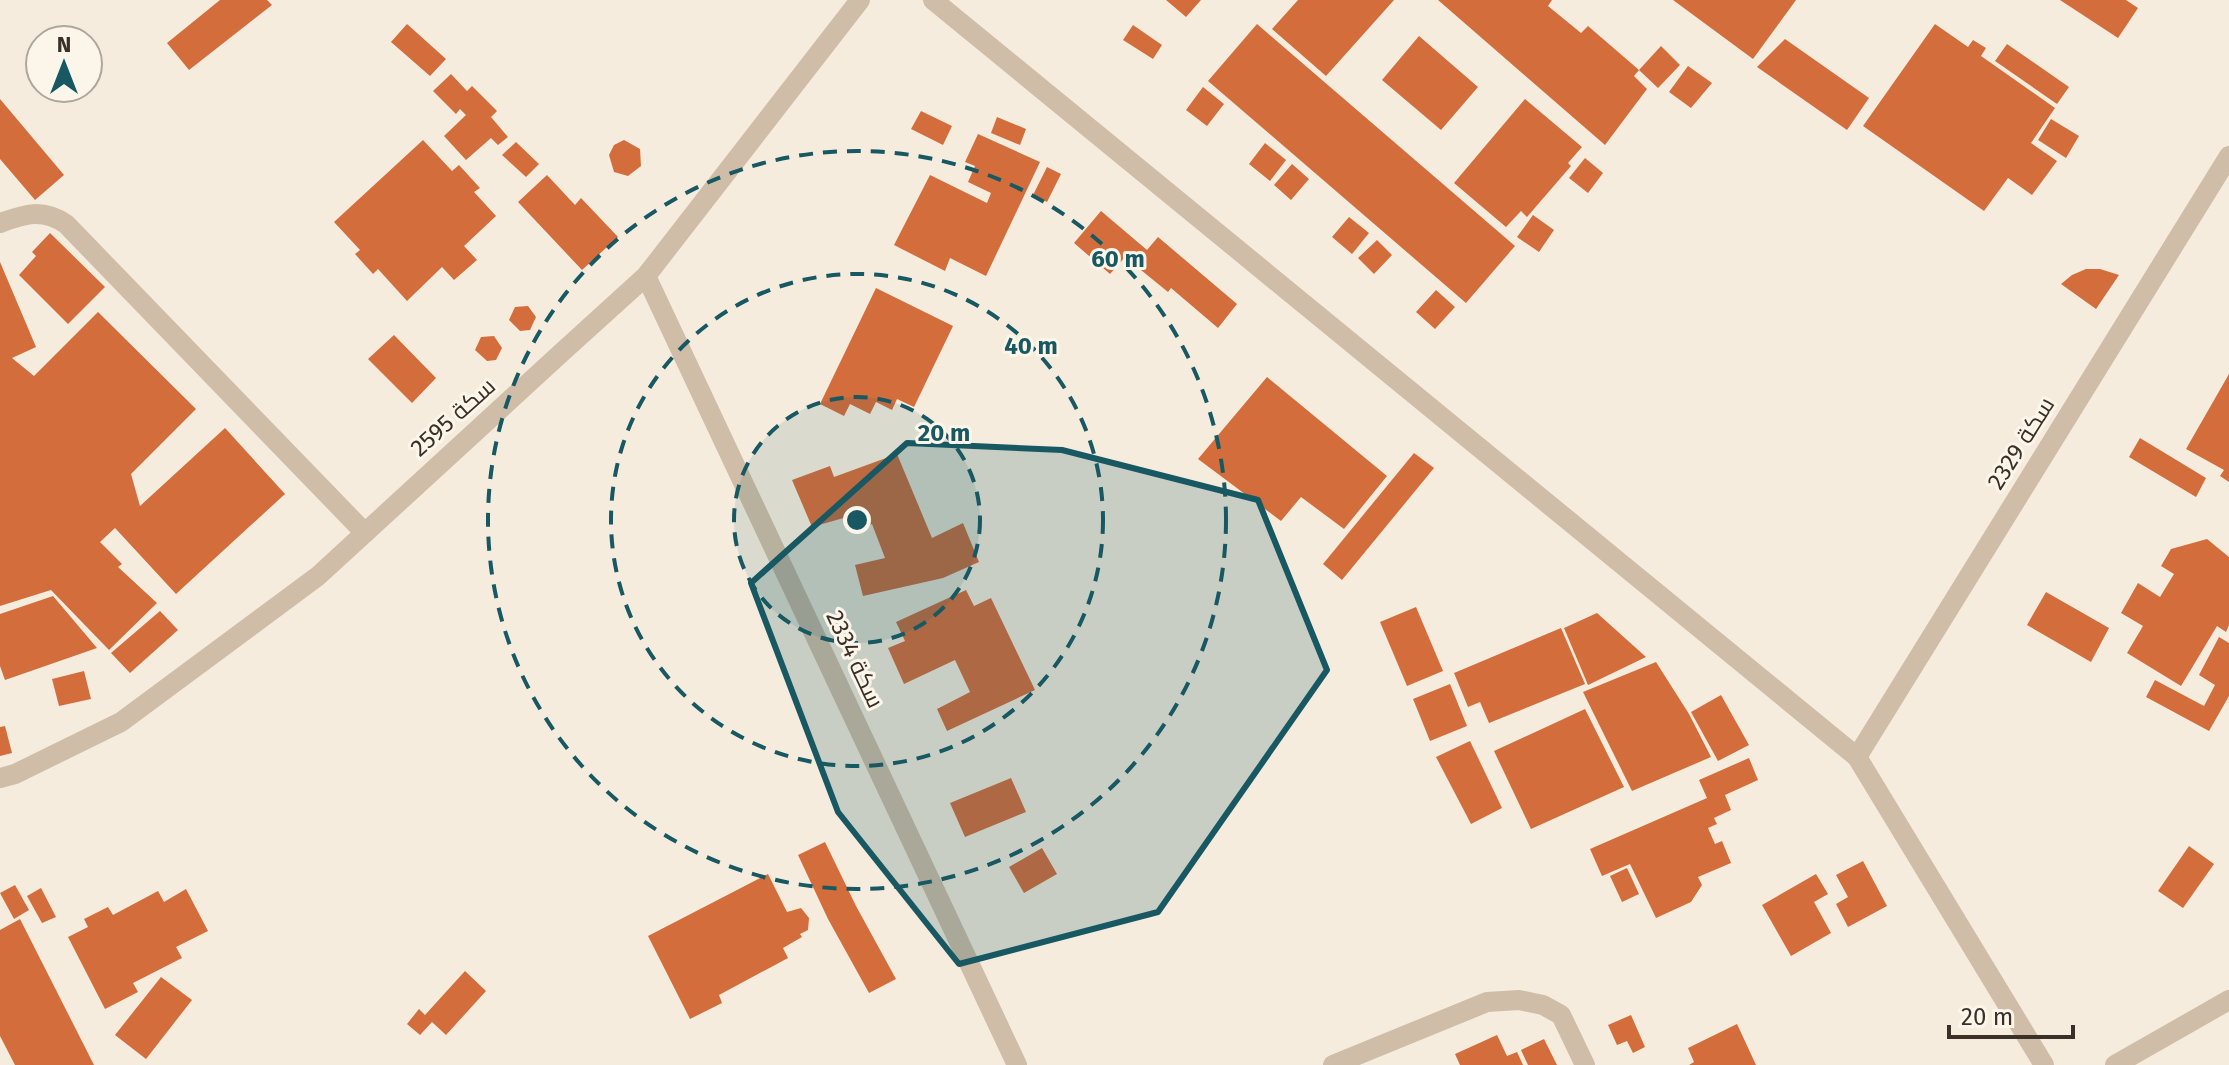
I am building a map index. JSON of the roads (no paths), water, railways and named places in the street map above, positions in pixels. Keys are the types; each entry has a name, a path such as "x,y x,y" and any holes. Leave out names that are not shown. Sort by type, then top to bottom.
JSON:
{"street":[{"name":"سكة 2595","path":"0,778 15,774 121,722 318,576 646,276 860,0"},
{"path":"933,0 1857,757 2044,1065"},
{"name":"سكة 2329","path":"1857,757 2229,156"},
{"path":"0,223 38,212 53,215 66,224 365,533"},
{"name":"سكة 2334","path":"646,276 1017,1065"},
{"path":"1333,1065 1487,1002 1519,1000 1543,1005 1561,1015 1585,1065"},
{"path":"2115,1065 2229,1000"}]}
